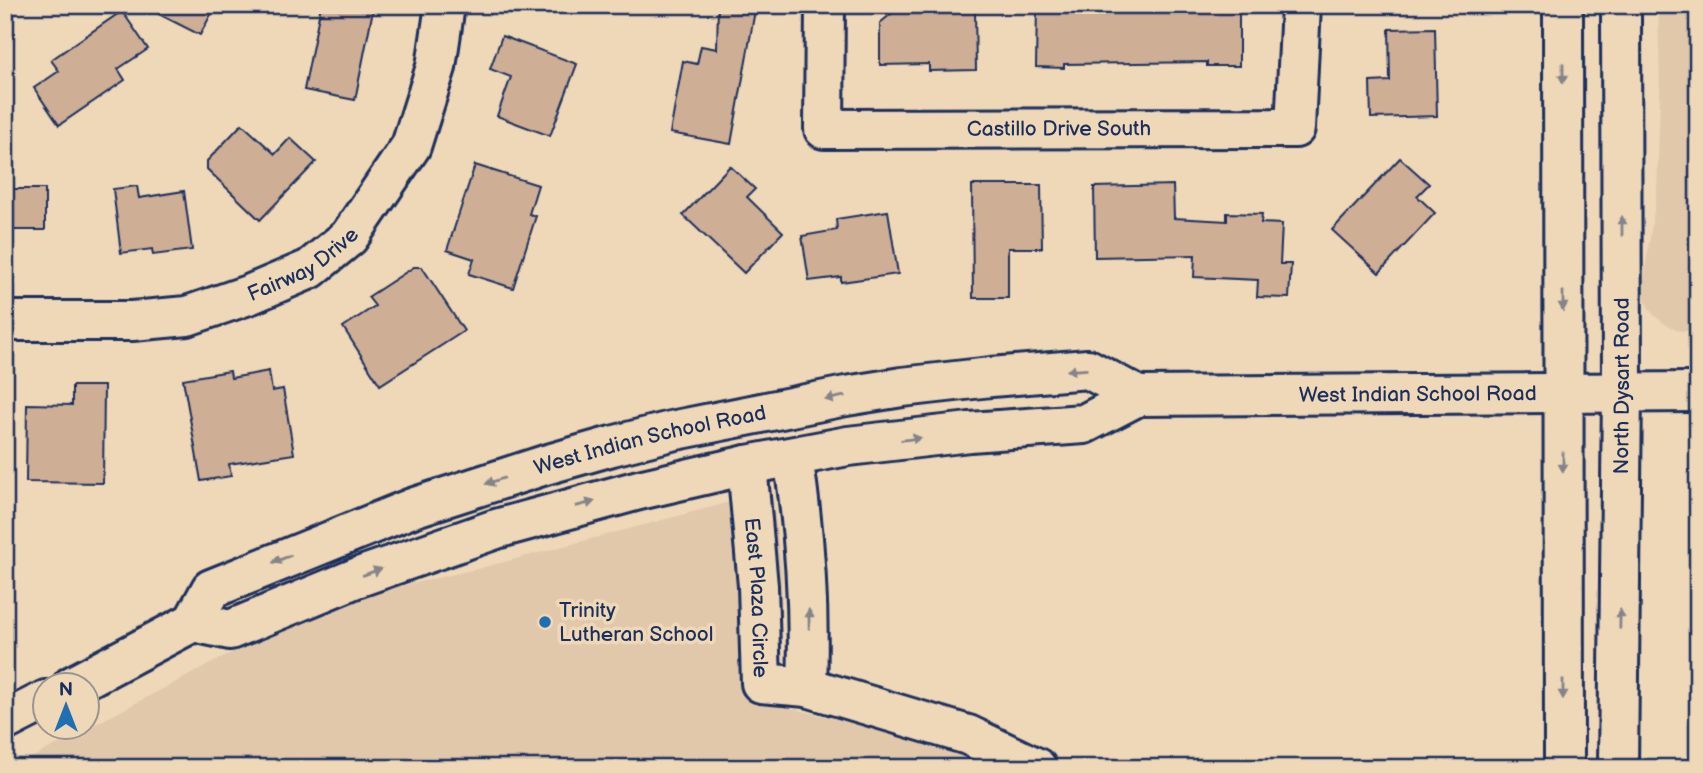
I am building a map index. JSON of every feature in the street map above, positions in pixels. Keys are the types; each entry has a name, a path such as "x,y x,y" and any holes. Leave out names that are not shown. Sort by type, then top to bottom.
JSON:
{"main road":[{"name":"Fairway Drive","path":"5,321 132,321 187,316 251,295 310,269 349,237 411,146 436,67 445,5"},
{"name":"Castillo Drive South","path":"825,5 824,129 1295,128 1301,5"},
{"path":"1563,5 1563,768"},
{"name":"North Dysart Road","path":"1618,768 1622,392 1621,5"},
{"name":"West Indian School Road","path":"1138,396 1088,369 902,387 671,431 545,465 366,525 211,589 193,622 230,630 356,578 496,529 639,490 747,465 848,446 1084,424 1138,396 1698,392"},
{"name":"East Plaza Circle","path":"793,457 808,575 807,687"},
{"name":"East Plaza Circle","path":"747,465 758,586 761,683 807,687 968,735 1037,768"},
{"path":"97,672 193,622"},
{"path":"5,721 32,707"}],"shaded area":[{"path":"1658,5 1698,5 1698,331 1680,331 1666,325 1653,314 1645,301 1643,283 1657,191 1660,95"},
{"name":"Trinity Lutheran School","path":"772,491 782,570 781,706 924,739 989,768 12,768 62,742 102,742 102,721 231,653 383,590 481,568"}],"building":[{"path":"141,5 216,5 200,35"},
{"path":"321,5 374,5 355,100 304,90"},
{"path":"718,5 756,5 731,144 670,133 683,61 697,64 701,46 717,49"},
{"path":"902,5 943,5 943,12 975,11 976,70 929,71 929,64 880,65 880,23"},
{"path":"1037,5 1064,5 1064,9 1134,10 1134,5 1239,5 1239,66 1207,66 1207,62 1064,64 1064,68 1036,67"},
{"path":"122,11 148,49 118,69 125,80 59,125 34,88 59,71 51,60"},
{"path":"1435,28 1437,116 1371,118 1370,82 1390,81 1389,29"},
{"path":"502,36 577,64 550,136 497,116 511,77 490,69"},
{"path":"242,124 275,154 290,138 316,162 260,220 207,169 207,161"},
{"path":"1400,158 1429,184 1417,196 1435,213 1379,273 1332,230"},
{"path":"475,165 538,185 529,214 536,216 513,288 469,274 474,259 447,250"},
{"path":"730,166 755,189 747,197 783,232 744,273 683,215"},
{"path":"972,185 1041,185 1042,248 1008,248 1008,298 973,298"},
{"path":"1173,185 1174,218 1227,221 1227,213 1262,214 1261,223 1282,224 1280,264 1291,264 1289,298 1257,297 1258,280 1194,277 1195,255 1095,257 1094,187"},
{"path":"137,186 139,198 184,191 192,250 153,255 152,249 121,253 113,189"},
{"path":"5,189 45,189 45,230 5,230"},
{"path":"888,211 898,274 841,282 841,277 809,281 802,236 837,230 836,219"},
{"path":"414,267 422,267 464,331 380,385 343,327 375,306 368,297"},
{"path":"230,371 231,378 269,371 272,391 283,389 294,454 229,464 231,476 201,481 183,379"},
{"path":"72,386 104,386 103,483 26,482 27,404 72,405"}],"place":[{"name":"Trinity Lutheran School","path":"545,622"}]}
